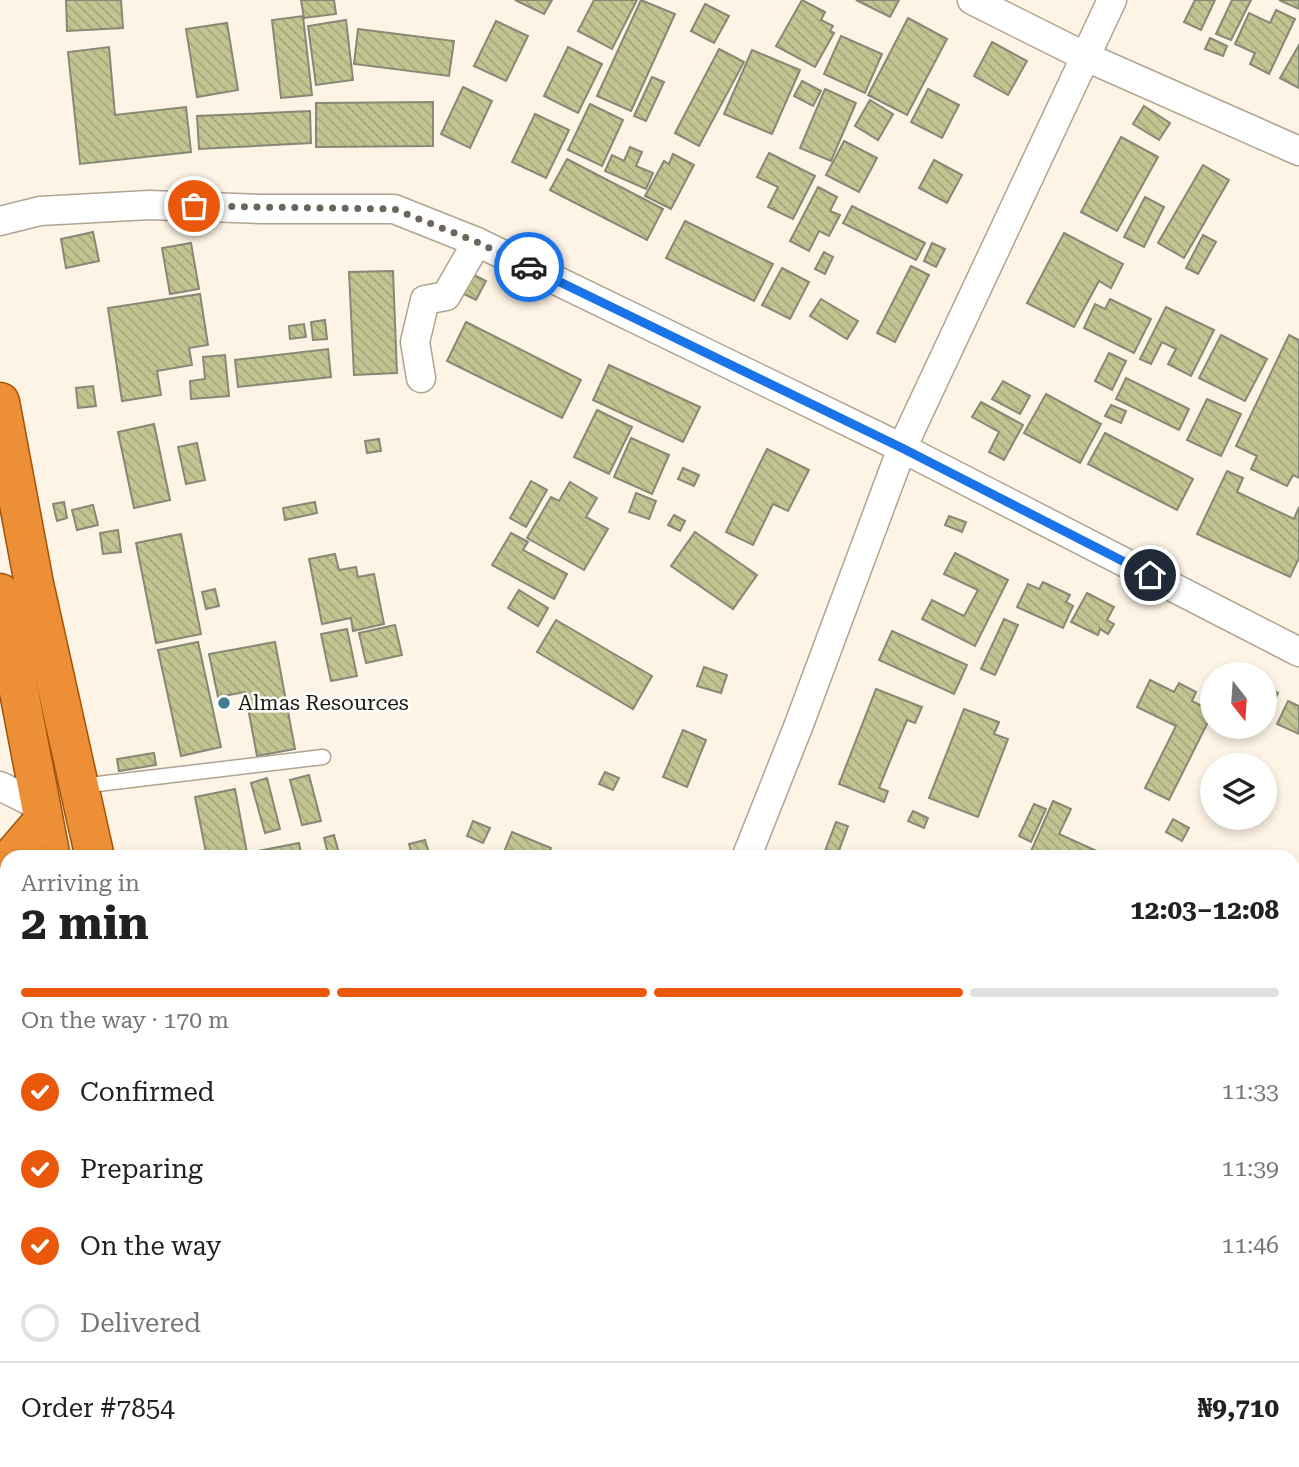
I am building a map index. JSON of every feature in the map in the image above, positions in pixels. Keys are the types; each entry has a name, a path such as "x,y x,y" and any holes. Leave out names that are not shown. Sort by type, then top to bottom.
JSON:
{"highway":[{"path":"0,402 34,584 93,850"},
{"path":"0,593 45,828 20,850"}],"street":[{"path":"972,0 1084,56 1299,151"},
{"path":"749,850 902,448 1112,0"},
{"path":"0,221 40,211 149,205 261,209 394,209 477,242 902,448 1299,652"},
{"path":"421,378 415,342 425,300 446,296 477,242"},
{"path":"0,786 45,828"}],"lane":[{"path":"79,787 323,757"}],"building":[{"path":"66,0 121,0 123,28 67,31"},
{"path":"301,0 334,0 336,14 304,18"},
{"path":"515,0 552,0 544,14"},
{"path":"594,0 637,0 612,49 578,31"},
{"path":"641,0 675,14 631,111 597,96"},
{"path":"802,0 825,12 821,20 833,26 830,31 834,33 815,67 776,46"},
{"path":"856,0 899,0 890,17"},
{"path":"1195,0 1215,0 1201,30 1184,22"},
{"path":"1232,0 1251,0 1231,40 1216,34"},
{"path":"1279,0 1299,0 1299,9"},
{"path":"705,4 729,16 714,43 691,31"},
{"path":"1276,10 1295,19 1269,74 1250,64 1255,53 1235,44 1249,13 1270,23"},
{"path":"303,16 312,95 281,98 272,20"},
{"path":"908,18 947,39 907,115 868,95"},
{"path":"346,20 353,80 316,85 308,26"},
{"path":"496,21 528,36 506,81 474,66"},
{"path":"227,23 238,90 197,97 186,29"},
{"path":"358,29 454,41 449,76 354,64"},
{"path":"841,36 882,54 865,93 824,74"},
{"path":"1210,38 1227,46 1223,56 1205,49"},
{"path":"992,42 1027,61 1008,95 974,76"},
{"path":"1299,45 1299,88 1280,78"},
{"path":"109,47 115,115 186,107 191,152 80,164 68,52"},
{"path":"568,47 602,64 578,113 544,96"},
{"path":"719,49 744,62 699,146 675,133"},
{"path":"752,50 800,70 772,134 724,114"},
{"path":"652,77 664,82 646,121 634,116"},
{"path":"802,81 821,91 813,106 794,96"},
{"path":"463,87 492,101 470,148 441,134"},
{"path":"825,89 856,103 831,161 800,148"},
{"path":"928,89 959,105 942,138 911,122"},
{"path":"870,100 893,114 878,140 855,126"},
{"path":"433,102 433,146 316,147 316,103"},
{"path":"590,104 623,120 602,166 568,150"},
{"path":"1144,106 1170,123 1159,140 1133,124"},
{"path":"310,111 311,143 199,149 197,116"},
{"path":"535,114 569,130 546,178 512,162"},
{"path":"1121,137 1158,157 1117,231 1081,212"},
{"path":"844,141 877,158 859,192 826,175"},
{"path":"630,147 642,152 636,166 653,173 646,189 605,171 612,155 624,161"},
{"path":"769,153 815,176 793,219 768,207 778,187 757,177"},
{"path":"673,154 694,165 671,209 645,196 664,161 669,164"},
{"path":"567,159 663,209 647,240 550,190"},
{"path":"934,160 962,175 947,203 919,188"},
{"path":"1203,165 1229,180 1184,258 1158,243"},
{"path":"818,187 837,197 830,211 840,215 829,236 819,231 809,251 790,241"},
{"path":"1145,197 1164,207 1144,247 1124,237"},
{"path":"852,206 925,243 916,260 843,223"},
{"path":"685,221 773,264 754,301 666,258"},
{"path":"93,232 99,261 66,268 61,239"},
{"path":"1064,233 1123,264 1111,288 1099,281 1074,327 1027,303"},
{"path":"1203,235 1216,242 1198,274 1186,268"},
{"path":"191,243 199,289 170,294 162,248"},
{"path":"932,243 945,249 936,267 924,261"},
{"path":"824,252 833,257 825,274 815,269"},
{"path":"911,266 929,275 895,342 877,333"},
{"path":"782,268 809,282 790,319 762,305"},
{"path":"393,271 397,373 354,375 349,272"},
{"path":"472,274 486,281 476,300 462,293"},
{"path":"200,294 208,345 189,348 192,365 157,371 161,395 122,401 108,308"},
{"path":"821,299 858,321 847,339 810,316"},
{"path":"1110,299 1151,319 1134,353 1084,328 1095,304 1105,309"},
{"path":"1166,307 1214,330 1191,376 1168,364 1176,349 1162,342 1151,364 1140,359"},
{"path":"325,320 327,339 313,340 311,322"},
{"path":"466,322 581,380 562,418 447,361"},
{"path":"304,324 306,337 290,339 289,326"},
{"path":"1221,335 1267,359 1245,401 1199,378"},
{"path":"1289,335 1299,340 1299,478 1293,475 1287,486 1251,469 1257,456 1236,446"},
{"path":"328,349 331,377 238,387 235,360"},
{"path":"1109,353 1126,361 1112,390 1095,381"},
{"path":"225,355 229,396 191,399 190,381 205,379 203,357"},
{"path":"609,365 700,407 683,442 593,400"},
{"path":"1126,378 1189,409 1179,430 1116,399"},
{"path":"1003,381 1030,396 1020,414 992,399"},
{"path":"93,386 96,406 78,408 76,388"},
{"path":"1046,394 1101,424 1080,463 1024,433"},
{"path":"1207,399 1241,414 1221,456 1187,440"},
{"path":"981,402 1023,425 1004,460 989,452 999,432 972,417"},
{"path":"1111,405 1126,411 1121,423 1105,416"},
{"path":"597,410 632,427 609,474 574,457"},
{"path":"154,424 170,500 134,508 118,432"},
{"path":"1105,433 1193,479 1177,510 1088,464"},
{"path":"631,438 669,455 652,494 614,477"},
{"path":"379,439 381,451 367,453 365,441"},
{"path":"197,443 205,480 186,484 178,447"},
{"path":"767,449 809,470 788,511 773,504 753,545 726,532"},
{"path":"683,468 699,475 694,486 678,479"},
{"path":"1227,471 1243,478 1237,492 1294,519 1299,507 1299,558 1290,577 1197,534"},
{"path":"531,481 547,490 526,527 510,518"},
{"path":"570,482 597,498 586,517 608,529 584,570 527,538 551,497 559,501"},
{"path":"636,493 656,501 649,519 629,512"},
{"path":"64,502 67,518 57,521 53,504"},
{"path":"315,502 317,513 285,520 283,508"},
{"path":"93,505 98,525 77,530 72,510"},
{"path":"674,515 685,521 680,531 668,525"},
{"path":"949,516 966,522 962,532 945,525"},
{"path":"118,530 121,552 103,554 100,533"},
{"path":"695,532 757,575 733,609 671,566"},
{"path":"511,533 528,542 523,550 567,574 554,599 492,565"},
{"path":"181,534 201,634 156,643 136,543"},
{"path":"955,553 1008,580 975,646 922,619 932,600 964,616 978,590 944,574"},
{"path":"335,554 339,570 356,567 358,577 374,574 384,624 353,631 351,618 322,624 309,559"},
{"path":"1043,582 1070,595 1066,602 1073,606 1063,628 1017,607 1028,584 1039,589"},
{"path":"215,589 219,606 206,609 202,592"},
{"path":"519,590 548,608 538,626 508,608"},
{"path":"1087,593 1114,607 1107,620 1114,624 1108,634 1100,629 1098,635 1071,622"},
{"path":"1004,619 1018,625 995,675 981,669"},
{"path":"556,620 652,676 633,709 537,652"},
{"path":"395,625 402,655 366,663 359,633"},
{"path":"347,629 357,676 331,681 321,634"},
{"path":"892,631 967,665 954,694 879,660"},
{"path":"198,642 221,747 181,756 158,650"},
{"path":"275,642 295,749 257,756 245,692 218,697 209,654"},
{"path":"704,667 727,675 721,693 697,686"},
{"path":"1150,680 1174,692 1179,683 1196,692 1192,701 1200,705 1200,738 1169,800 1145,788 1176,726 1137,707"},
{"path":"876,689 922,707 915,723 907,720 879,788 888,791 884,802 839,784"},
{"path":"1288,701 1299,706 1299,734 1278,724"},
{"path":"964,709 999,722 994,734 1008,739 978,817 929,798"},
{"path":"683,730 706,740 687,787 663,777"},
{"path":"154,753 156,765 119,771 117,759"},
{"path":"605,772 619,778 613,790 599,784"},
{"path":"309,775 321,821 302,825 290,780"},
{"path":"267,778 280,829 265,833 251,783"},
{"path":"235,789 246,850 205,850 195,797"},
{"path":"1053,801 1071,809 1059,834 1094,850 1032,850"},
{"path":"1034,804 1046,809 1031,842 1019,836"},
{"path":"913,811 928,818 924,828 908,821"},
{"path":"1173,819 1189,828 1182,841 1166,832"},
{"path":"473,821 490,828 483,843 467,836"},
{"path":"836,822 848,826 839,850 825,850"},
{"path":"512,832 551,848 550,850 505,850"},
{"path":"334,835 338,850 327,850 324,838"},
{"path":"425,840 428,850 411,850 409,844"},
{"path":"299,843 300,850 263,850"}],"way so far":[{"path":"194,206 394,209 477,242 529,267"}],"place":[{"name":"Almas Resources","path":"224,703"}],"route":[{"path":"529,267 902,448 1150,575"}]}
